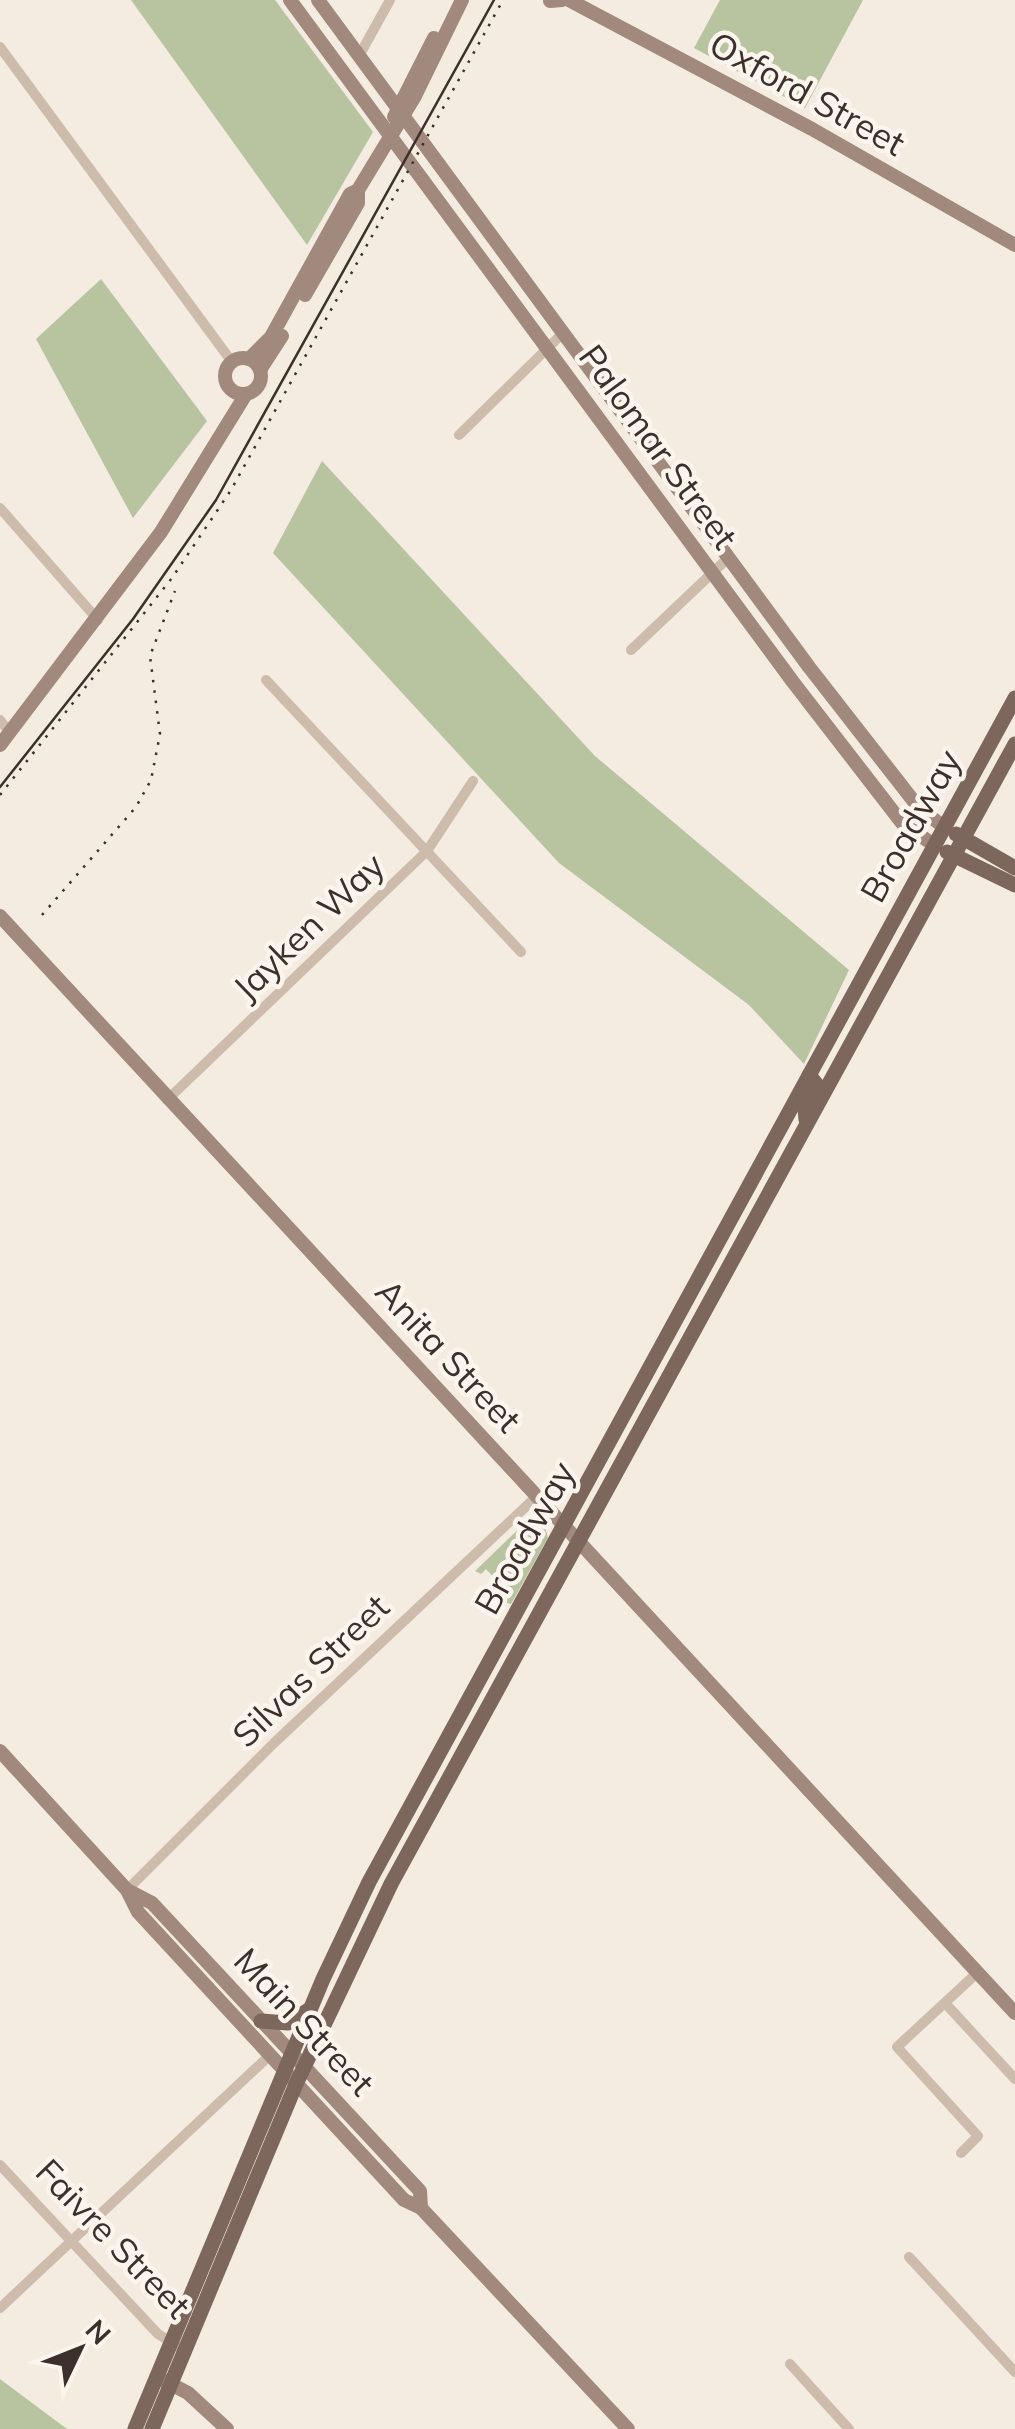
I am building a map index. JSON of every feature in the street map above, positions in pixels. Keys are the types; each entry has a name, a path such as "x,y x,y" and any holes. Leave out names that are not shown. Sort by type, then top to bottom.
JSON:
{"main road":[{"name":"Palomar Street","path":"290,0 712,573 902,823 954,856 1015,885"},
{"name":"Palomar Street","path":"318,0 728,558 908,795 944,827 1015,868"},
{"path":"5,739 98,620 161,532 246,394 259,385 255,364 358,203 358,190 460,0"},
{"name":"Oxford Street","path":"550,1 565,0 812,129 1015,245"},
{"path":"246,394 230,387 225,377 232,362 255,364"},
{"path":"215,440 230,387"},
{"name":"Broadway","path":"299,2061 313,2006 369,1882 1015,698"},
{"name":"Broadway","path":"135,2429 164,2380 290,2078 391,1884 1015,744"},
{"name":"Anita Street","path":"0,916 1015,2013"},
{"path":"832,1079 825,1072 838,1041 833,1029"},
{"path":"807,1124 805,1108 816,1084 808,1074"},
{"path":"706,1264 724,1274"},
{"path":"446,1743 461,1754"},
{"name":"Main Street","path":"0,1751 127,1890 138,1912 269,2056 404,2200 421,2208 628,2429"},
{"name":"Main Street","path":"127,1890 152,1904 420,2191 421,2208"},
{"path":"261,2020 288,2023 313,2006"},
{"path":"164,2380 227,2429"},
{"name":"Broadway","path":"152,2429 164,2380"}],"street":[{"path":"359,56 390,0"},
{"path":"0,47 232,362"},
{"path":"459,435 564,332"},
{"path":"0,508 98,620"},
{"path":"631,650 728,558"},
{"path":"266,680 522,952"},
{"path":"0,720 5,739"},
{"name":"Jayken Way","path":"167,1100 426,851 473,781"},
{"name":"Silvas Street","path":"127,1890 274,1743 536,1496"},
{"path":"960,2153 978,2136 897,2047 977,1972"},
{"path":"945,2003 1015,2080"},
{"path":"0,2308 269,2056"},
{"name":"Faivre Street","path":"0,2165 178,2347"},
{"path":"909,2257 1015,2372"},
{"path":"790,2364 849,2429"}],"green space":[{"path":"131,0 275,0 373,132 307,245"},
{"path":"720,0 863,0 805,108 694,48"},
{"path":"101,279 207,421 133,518 36,339"},
{"path":"322,461 595,756 849,970 804,1064 749,1005 559,863 273,553"},
{"path":"527,1521 544,1523 548,1538 511,1604 496,1600 494,1593 503,1587 486,1569 481,1574 475,1571"},
{"path":"0,2379 67,2429 0,2429"}],"tram line":[{"path":"0,787 133,619 216,500 494,0"}],"railway":[{"path":"0,795 172,578 231,490 503,0"},
{"path":"42,915 136,807 151,780 160,734 150,656 175,591"}]}
